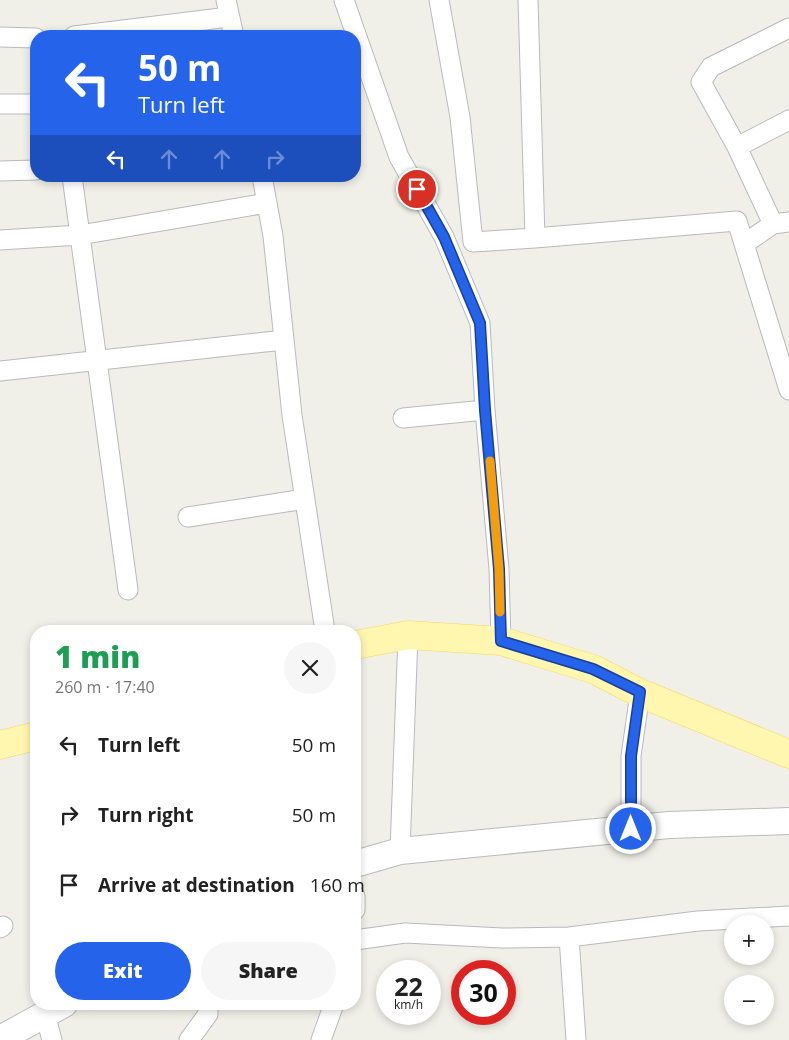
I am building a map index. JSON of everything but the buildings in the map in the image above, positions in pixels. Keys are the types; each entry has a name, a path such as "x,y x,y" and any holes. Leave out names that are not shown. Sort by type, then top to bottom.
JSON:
{"main road":[{"path":"361,644 408,635 501,641 593,669 640,692 788,750"},
{"path":"0,745 30,738"}],"street":[{"path":"344,0 355,30"},
{"path":"439,0 460,117 473,242 737,222 789,390"},
{"path":"528,0 536,238"},
{"path":"108,30 228,9 233,30"},
{"path":"744,244 781,223 701,82 712,67 789,28"},
{"path":"0,37 30,38"},
{"path":"361,49 399,157 444,237 480,323 485,410 499,569 501,641"},
{"path":"0,104 30,104"},
{"path":"737,146 789,120"},
{"path":"0,171 30,170"},
{"path":"73,182 128,590"},
{"path":"263,182 273,236 292,415 324,625"},
{"path":"0,240 80,235 267,203"},
{"path":"0,371 284,340"},
{"path":"403,418 485,410"},
{"path":"188,517 305,499"},
{"path":"400,851 408,635"},
{"path":"631,829 631,756 640,692"},
{"path":"361,862 400,851 669,825 789,821"},
{"path":"361,939 404,933 502,938 569,937 698,921 789,916"},
{"path":"569,937 576,1040"},
{"path":"0,1039 52,1010"},
{"path":"52,1040 54,1010"},
{"path":"189,1040 208,1014 208,1010"},
{"path":"321,1040 332,1010"}],"slow traffic":[{"path":"490,461 499,569 500,612"}],"route":[{"path":"417,189 444,237 480,323 485,410 499,569 501,641 593,669 640,692 631,756 631,829"}]}
